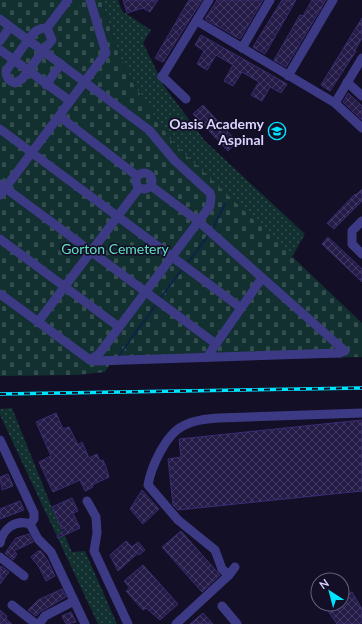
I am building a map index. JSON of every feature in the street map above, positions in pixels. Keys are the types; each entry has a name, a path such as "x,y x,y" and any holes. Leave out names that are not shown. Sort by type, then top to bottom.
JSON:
{"street":[{"path":"47,28 68,0"},
{"path":"90,0 106,53 32,152 2,189 216,344"},
{"path":"186,99 162,76 209,0"},
{"path":"242,48 270,0"},
{"path":"288,76 334,0"},
{"path":"0,19 10,28 86,81 149,130 175,161 210,193 211,196 210,206 99,354 90,360"},
{"path":"197,21 335,104 362,128"},
{"path":"0,41 10,28"},
{"path":"40,28 47,28 52,40 19,82 11,82 6,76 6,71 13,60 35,31 40,28"},
{"path":"0,50 46,85 70,101"},
{"path":"335,104 361,60"},
{"path":"46,85 61,64"},
{"path":"347,82 362,96"},
{"path":"59,116 137,176"},
{"path":"0,129 241,308"},
{"path":"139,188 135,181 137,176 142,173 148,174 151,178 151,186"},
{"path":"0,294 90,360 96,362 339,353 345,351 198,221 151,186"},
{"path":"139,188 146,189 151,186"},
{"path":"38,322 139,188"},
{"path":"362,221 352,231 352,244 362,254"},
{"path":"0,239 119,327"},
{"path":"207,357 262,278"},
{"path":"326,353 330,337"},
{"path":"229,575 222,569 215,550 178,520 148,485 150,471 156,459 175,431 183,425 200,420 219,418 362,413"},
{"path":"0,440 34,513 34,519 30,524"},
{"path":"0,464 9,460"},
{"path":"87,501 96,517 97,533 94,550 128,624"},
{"path":"0,543 2,534 7,528 20,522 30,524"},
{"path":"30,524 38,539 51,552 85,624"},
{"path":"0,557 24,576"},
{"path":"176,624 229,575 235,567"},
{"path":"39,624 45,616 74,601"},
{"path":"12,604 36,624"},
{"path":"222,606 237,624"}],"green space":[{"name":"Gorton Cemetery","path":"0,0 101,0 117,50 132,82 172,142 362,323 362,357 111,362 105,372 76,375 0,376"},
{"path":"101,0 118,0 122,11 151,30 143,43 164,86 205,141 305,234 292,257 172,142 132,82 117,50"},
{"path":"12,408 52,508 72,552 85,551 117,624 98,624 0,415 0,409"}],"building":[{"path":"123,0 158,0 150,12 143,8 127,13"},
{"path":"189,0 202,0 163,62 155,58"},
{"path":"217,0 263,0 240,39 205,19"},
{"path":"282,0 296,0 265,54 253,47"},
{"path":"312,0 326,0 286,67 274,60 300,15 303,16"},
{"path":"362,18 362,38 355,50 356,51 330,91 321,85"},
{"path":"201,35 287,84 281,93 270,87 262,101 251,95 259,82 242,72 233,86 224,81 233,65 216,55 207,70 197,64 204,51 195,45"},
{"path":"348,93 362,106 362,120 343,102"},
{"path":"203,105 237,142 228,151 193,114"},
{"path":"362,189 362,201 334,229 327,223 355,194 356,195"},
{"path":"328,237 362,269 362,282 322,244"},
{"path":"56,413 63,429 69,427 78,445 82,442 89,458 97,454 100,461 103,460 106,467 109,477 92,485 93,487 85,491 80,480 53,492 39,462 51,456 36,422"},
{"path":"362,420 362,491 178,510 173,505 168,459 181,457 179,439"},
{"path":"8,474 13,486 2,490 0,477"},
{"path":"142,490 159,509 143,524 130,509"},
{"path":"72,498 78,511 73,513 80,528 58,538 57,536 66,529 62,529 52,507"},
{"path":"20,501 24,510 0,519 0,509"},
{"path":"181,531 220,575 202,592 162,547"},
{"path":"29,534 33,542 14,551 17,554 13,560 5,553 16,538"},
{"path":"126,541 132,547 138,542 145,550 139,555 138,553 118,571 110,555"},
{"path":"38,551 41,551 48,561 55,576 46,581 39,567 31,557"},
{"path":"143,565 178,604 160,620 146,608 143,610 126,591 130,588 124,581"},
{"path":"1,566 9,572 0,584 0,567"},
{"path":"62,589 66,597 40,612 36,616 28,610 38,600"},
{"path":"352,592 362,609 362,622 359,624 337,624 329,612 350,612 350,593"},
{"path":"0,610 7,616 6,619 12,624 0,624"},
{"path":"71,612 76,622 66,624 62,616"},
{"path":"203,613 213,624 190,624"}],"waterway":[{"path":"213,228 225,204"},
{"path":"189,261 207,237"},
{"path":"161,297 181,271"},
{"path":"118,357 155,306"}],"railway":[{"path":"0,394 362,388"}],"place":[{"name":"Oasis Academy Aspinal","path":"277,131"}]}
